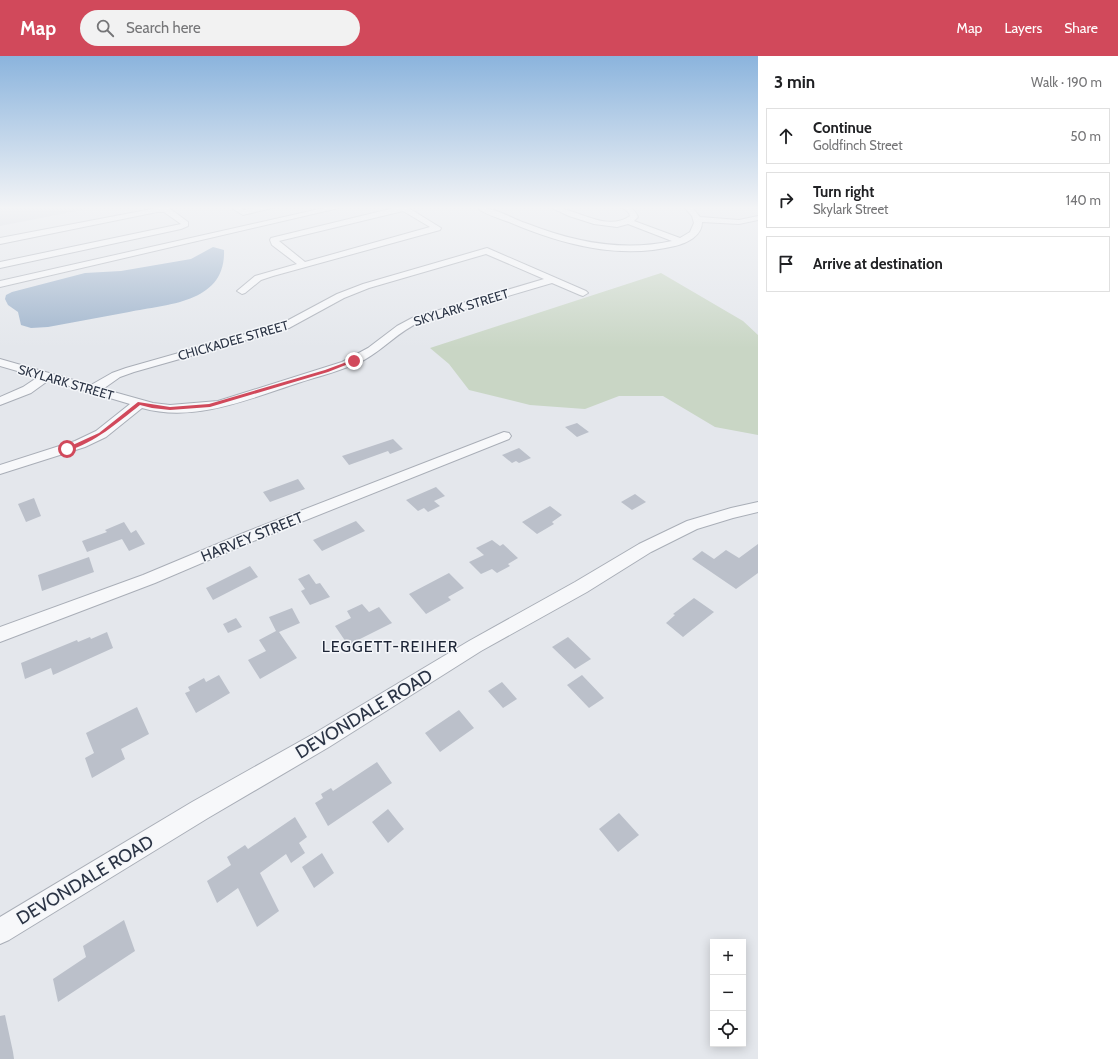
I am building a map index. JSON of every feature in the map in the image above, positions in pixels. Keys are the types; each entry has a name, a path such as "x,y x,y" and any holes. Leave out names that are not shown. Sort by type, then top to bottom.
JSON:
{"street":[{"path":"0,265 53,254"},
{"path":"91,254 98,262"},
{"path":"0,284 133,254"},
{"path":"289,254 303,264"},
{"path":"242,291 262,276 341,254"},
{"name":"CHICKADEE STREET","path":"92,390 116,375 130,370 285,326 301,319 337,297 360,288 477,254"},
{"name":"CHICKADEE STREET","path":"493,254 552,280"},
{"path":"552,280 584,293"},
{"name":"SKYLARK STREET","path":"0,362 152,407 170,409 220,404 354,361 372,350 398,329 416,320 552,280"},
{"path":"0,401 27,390 47,376"},
{"path":"0,470 80,444 101,434 140,403"},
{"name":"HARVEY STREET","path":"0,635 149,579 504,436"},
{"name":"DEVONDALE ROAD","path":"0,931 200,810 329,736 475,646 581,587 645,548 692,525 730,513 758,507"}],"green space":[{"path":"661,273 743,321 758,335 758,435 715,427 663,396 619,396 585,409 530,405 469,390 449,364 430,348"}],"water":[{"path":"201,254 224,254 222,268 215,281 205,291 192,298 177,303 48,327 31,328 21,325 18,312 8,305 5,299 6,295 12,292 85,273 121,271 191,259"}],"building":[{"path":"577,423 589,432 577,437 565,427"},
{"path":"393,439 403,449 390,454 388,451 349,465 342,456"},
{"path":"519,448 531,458 519,463 516,461 512,463 502,455"},
{"path":"298,479 305,489 270,502 263,492"},
{"path":"436,487 445,496 434,501 440,506 428,512 424,508 418,511 406,500"},
{"path":"635,494 646,502 632,510 621,502"},
{"path":"34,498 41,516 26,522 18,504"},
{"path":"550,506 562,515 552,522 554,524 537,534 522,522"},
{"path":"356,521 365,531 322,551 313,540"},
{"path":"124,522 131,533 136,530 145,544 129,551 122,539 87,552 82,541 107,532 105,530"},
{"path":"492,540 500,546 503,544 518,558 508,564 510,566 497,573 492,569 481,574 469,562 484,555 476,548"},
{"path":"758,544 758,573 736,589 692,559 702,551 714,559 726,550 739,558"},
{"path":"89,557 94,572 42,591 38,575"},
{"path":"250,566 258,577 213,600 206,588"},
{"path":"449,573 464,588 448,597 451,600 426,614 409,594"},
{"path":"309,574 316,584 320,583 330,597 310,605 301,591 305,589 298,579"},
{"path":"694,598 714,612 683,637 666,623 675,615 673,614"},
{"path":"362,604 369,612 379,607 392,623 348,645 335,626 351,618 347,611"},
{"path":"292,608 300,623 279,632 297,658 260,679 248,660 266,651 259,640 276,631 269,617"},
{"path":"236,618 242,627 228,633 223,624"},
{"path":"107,632 113,648 53,675 51,668 25,679 21,663 77,640 78,642 90,637 91,639"},
{"path":"568,637 591,659 575,669 552,647"},
{"path":"219,675 230,693 196,713 185,693 190,691 188,687 204,678 206,682"},
{"path":"582,675 604,698 589,708 567,685"},
{"path":"502,682 517,699 503,708 488,691"},
{"path":"137,707 149,734 121,749 125,759 92,778 85,758 94,753 86,733"},
{"path":"459,710 474,728 440,752 425,733"},
{"path":"377,762 392,783 328,826 315,803 323,798 321,794 331,788 333,791"},
{"path":"388,809 404,829 388,843 372,822"},
{"path":"619,813 639,835 618,852 599,829"},
{"path":"295,817 307,837 299,843 305,853 291,863 286,854 260,873 279,911 257,927 238,888 217,903 207,881 231,865 227,857 245,845 248,849"},
{"path":"322,853 334,873 314,888 302,867"},
{"path":"124,920 135,951 58,1002 53,979 86,957 83,946"},
{"path":"5,1015 14,1059 0,1059 0,1016"}],"district":[{"name":"LEGGETT-REIHER","path":"390,646"}],"route":[{"path":"67,449 101,434 140,403 152,407 170,409 210,406 336,368 354,361"}]}
